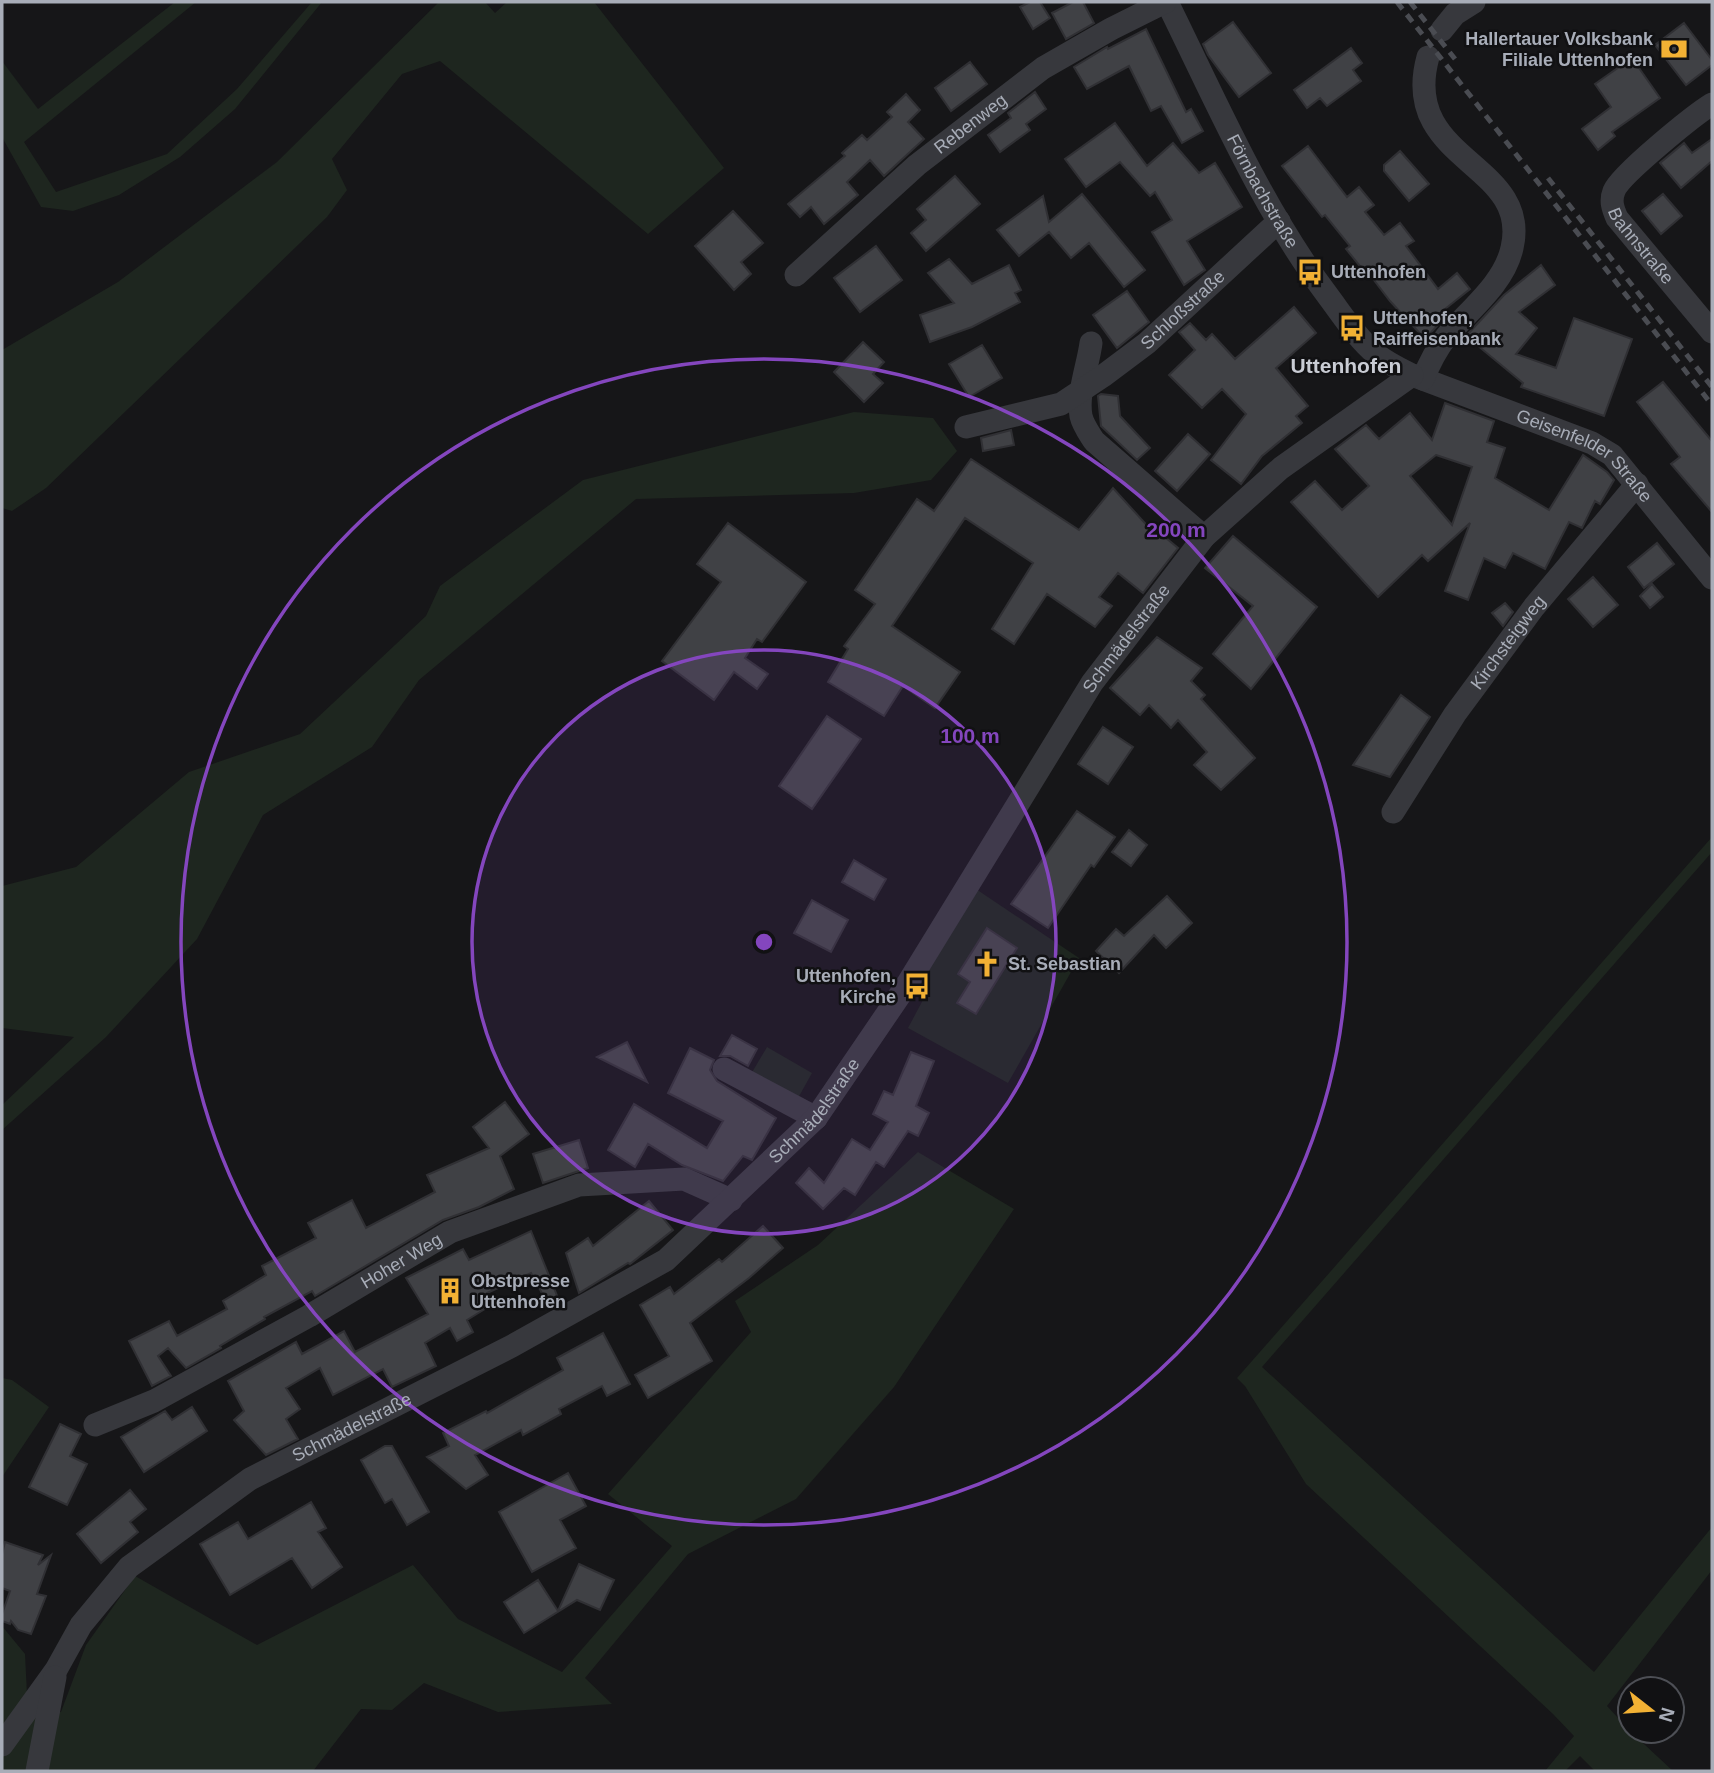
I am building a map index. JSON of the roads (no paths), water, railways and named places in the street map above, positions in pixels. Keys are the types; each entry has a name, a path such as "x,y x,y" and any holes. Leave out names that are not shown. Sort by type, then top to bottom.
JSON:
{"street":[{"name":"Förnbachstraße","path":"1166,2 1236,142 1304,264 1352,328 1375,353 1391,365 1418,377"},
{"name":"Rebenweg","path":"796,275 917,165 1043,68 1111,29 1166,2"},
{"path":"1442,30 1455,13 1474,2"},
{"path":"1418,377 1445,339 1500,277 1508,262 1514,232 1511,214 1494,184 1437,132 1428,112 1423,89 1428,57"},
{"name":"Bahnstraße","path":"1712,104 1624,177 1614,190 1612,199 1616,218 1712,332"},
{"name":"Schloßstraße","path":"966,427 1061,404 1147,343 1279,220"},
{"path":"1091,343 1082,390 1081,415 1094,441 1204,537"},
{"name":"Geisenfelder Straße","path":"1418,377 1592,443 1612,455 1712,578"},
{"name":"Schmädelstraße","path":"56,1670 80,1625 129,1567 250,1479 512,1346 666,1260 731,1200 816,1118 908,983 1092,683 1204,537 1281,468 1418,377"},
{"name":"Kirchsteigweg","path":"1393,812 1455,714 1534,607 1637,484"},
{"path":"724,1069 816,1118"},
{"name":"Hoher Weg","path":"95,1424 154,1401 309,1316 450,1232 579,1185 684,1179 731,1200"},
{"path":"2,1745 56,1670"},
{"path":"37,1771 56,1670"}],"railway":[{"path":"1397,2 1712,405"},
{"path":"1410,2 1455,59"},
{"path":"1548,178 1712,387"}],"place":[{"name":"Hallertauer Volksbank Filiale Uttenhofen","path":"1674,49"},
{"name":"Uttenhofen","path":"1310,272"},
{"name":"Uttenhofen, Raiffeisenbank","path":"1352,328"},
{"name":"St. Sebastian","path":"987,964"},
{"name":"Uttenhofen, Kirche","path":"917,986"},
{"name":"Obstpresse Uttenhofen","path":"450,1291"}],"district":[{"name":"Uttenhofen","path":"1346,366"}]}
